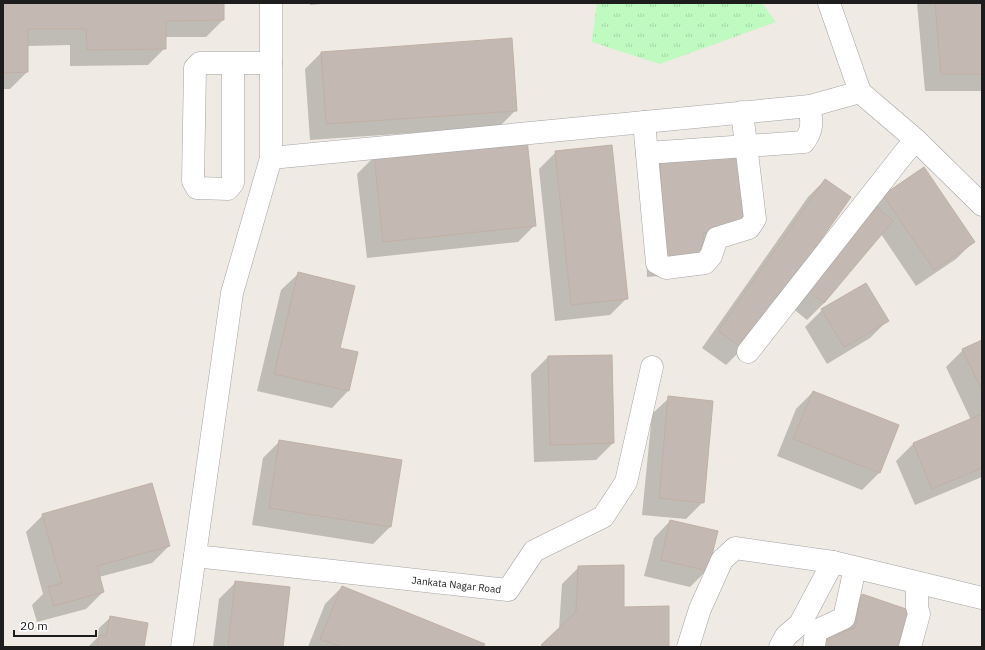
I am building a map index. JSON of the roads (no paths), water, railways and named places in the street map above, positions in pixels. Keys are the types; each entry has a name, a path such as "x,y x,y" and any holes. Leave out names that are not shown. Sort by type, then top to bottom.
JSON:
{"street":[{"path":"182,647 232,293 271,158 271,3"},
{"path":"829,3 860,92 916,140 982,205"},
{"path":"233,63 233,183 228,189 197,188 193,181 195,68 200,63 233,63 271,63"},
{"path":"271,158 810,106 860,92"},
{"path":"647,153 804,142 810,132 810,106"},
{"path":"764,110 769,145"},
{"path":"644,122 657,263 666,268 705,263 711,256 717,238 749,228 755,219 742,112"},
{"path":"720,114 725,147"},
{"path":"748,352 916,140"},
{"name":"Jankata Nagar Road","path":"195,556 508,590 534,550 603,517 626,482 652,367"},
{"path":"688,647 700,609 722,560 735,548 832,562 982,598"},
{"path":"780,647 786,636 800,624 832,562"},
{"path":"814,647 816,631 844,618 855,568"},
{"path":"910,647 919,614 917,607 917,583"}]}
